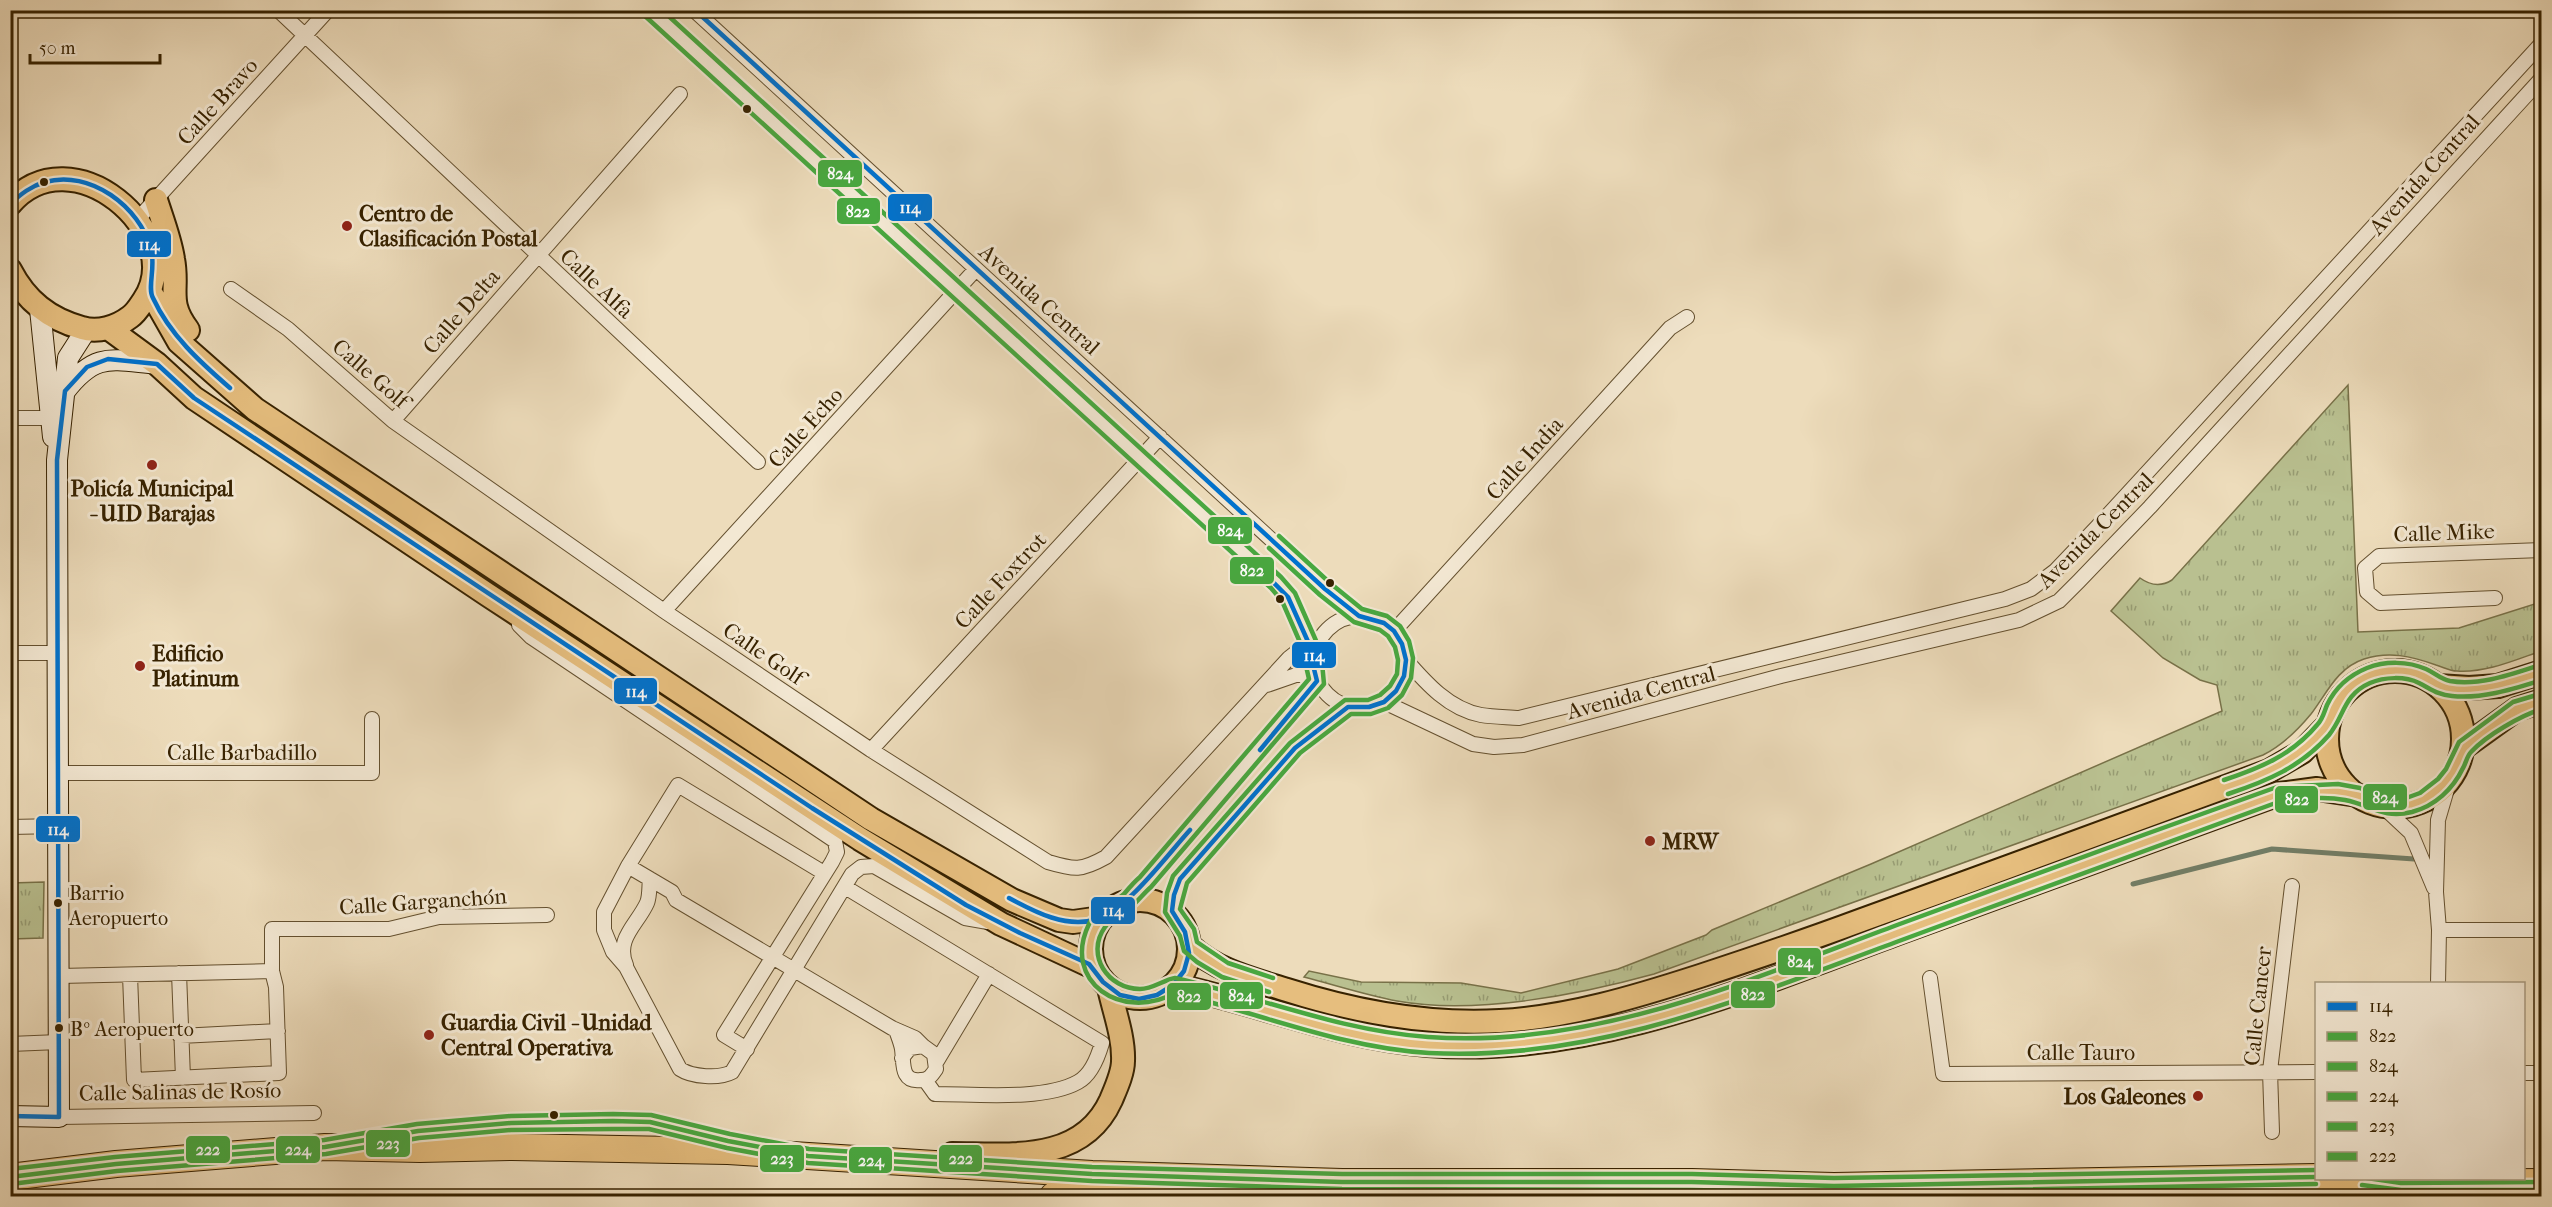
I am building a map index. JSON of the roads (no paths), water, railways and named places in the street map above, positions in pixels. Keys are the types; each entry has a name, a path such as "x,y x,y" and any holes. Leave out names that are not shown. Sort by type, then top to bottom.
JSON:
{"highway":[{"path":"10,1178 116,1164 325,1147 728,1151 1092,1174 1299,1181 1692,1182 1834,1186"},
{"path":"1053,1197 1114,1193 1745,1190 1834,1186 2315,1177"},
{"path":"2372,1180 2401,1183"},
{"path":"2010,1197 2401,1183 2541,1182"}],"main road":[{"path":"16,193 42,181 64,178 83,182 118,200 137,220 152,249 154,273 150,291 135,314 123,322 97,329"},
{"path":"156,200 173,259 173,301 179,318 255,409"},
{"path":"10,270 22,291 40,309 64,323 97,329 157,364 194,398 850,833 1001,924 1093,967"},
{"path":"150,291 178,342 255,409 871,819 1012,900 1059,920 1074,922 1101,918"},
{"path":"2389,671 2407,671 2424,677 2438,686 2456,707 2461,720 2463,748 2450,779 2427,799 2396,807 2380,805 2357,795 2344,785 2332,764 2326,741 2328,724 2343,694 2356,682 2372,674 2389,671"},
{"path":"2438,686 2469,688 2498,686 2541,672"},
{"path":"2463,748 2517,709 2541,701"},
{"path":"1190,946 1201,956 1225,970 1300,994 1368,1011 1432,1021 1489,1021 1575,1012 1653,991 1782,950 2270,771 2301,752 2328,724"},
{"path":"1174,985 1361,1036 1428,1045 1499,1046 1581,1035 1662,1016 1788,974 2279,794 2317,789 2357,795"},
{"path":"1126,901 1150,901 1172,911 1187,933 1190,946 1186,967 1174,985 1154,997 1138,999 1123,996 1109,988 1093,967 1090,950 1093,933 1101,918 1112,908 1126,901"},
{"path":"808,1156 1031,1155 1059,1148 1084,1133 1104,1114 1116,1089 1123,1062 1109,988"}],"street":[{"name":"Calle Alfa","path":"278,10 304,37 758,462"},
{"name":"Calle Bravo","path":"137,220 328,10"},
{"path":"650,10 1276,583 1288,597 1314,646 1316,678 1330,697 1348,707 1360,709 1384,702 1396,691 1404,676 1406,660 1402,644 1394,631 1384,623 1359,616 1343,619 1329,627 1314,646"},
{"name":"Avenida Central","path":"694,10 1325,589 1359,616"},
{"name":"Avenida Central","path":"1406,660 1442,697 1479,715 1519,718 1982,604 2031,589 2055,571 2097,527 2541,43"},
{"name":"Avenida Central","path":"1384,702 1473,744 1494,747 1523,745 1781,676 2019,620 2038,613 2059,601 2150,507 2541,78"},
{"name":"Calle Delta","path":"393,421 680,94"},
{"name":"Calle Echo","path":"664,611 976,269"},
{"name":"Calle Golf","path":"231,289 288,329 393,421 664,611 871,750 1048,862 1068,868 1088,867 1106,857 1289,658 1314,646"},
{"path":"40,309 50,418 57,460"},
{"name":"Calle India","path":"1394,631 1670,328 1687,317"},
{"path":"59,1116 57,460 68,358 97,329"},
{"path":"65,391 87,367 108,359 157,364"},
{"path":"10,418 50,418"},
{"name":"Calle Foxtrot","path":"871,750 1160,437"},
{"name":"Calle Mike","path":"2495,598 2380,603 2367,592 2365,568 2379,556 2541,550"},
{"path":"488,595 531,637 835,841 837,852 724,1035 747,1049"},
{"path":"10,653 58,653"},
{"name":"Calle Golf","path":"1265,686 1296,675 1316,678"},
{"path":"1126,901 1316,678"},
{"path":"1172,911 1174,895 1180,879 1295,748 1348,707"},
{"name":"Calle Barbadillo","path":"59,773 372,773 372,719"},
{"path":"2438,982 2439,930 2436,892 2438,820 2450,779"},
{"path":"626,966 613,952 604,930 604,912 628,866 678,785 824,873"},
{"path":"2380,805 2411,833 2436,892"},
{"path":"10,827 59,826"},
{"path":"628,866 672,892 676,900"},
{"path":"650,879 647,902 625,938 622,957 680,1069 687,1074 727,1075 732,1072 845,887 861,867 874,866 965,918 1001,924"},
{"name":"Calle Cancer","path":"2272,1132 2270,1071 2292,886"},
{"path":"845,887 1102,1043 1089,1072 1079,1082 1049,1093 935,1094 925,1080"},
{"path":"647,902 656,898 676,900 896,1030 915,1038 934,1054 937,1061"},
{"name":"Calle Garganchón","path":"130,975 134,1080 279,1073 276,987 272,971 272,929 389,929 439,917 547,915"},
{"path":"2439,930 2541,930"},
{"path":"60,976 272,971"},
{"path":"178,974 183,1078"},
{"path":"896,1030 904,1073 917,1081 925,1080 936,1069 937,1061 989,974"},
{"name":"Calle Tauro","path":"1930,978 1943,1074 2315,1072"},
{"path":"180,1036 278,1031"},
{"path":"10,1044 59,1042"},
{"path":"902,1058 910,1048 923,1046"},
{"path":"2525,1073 2541,1073"},
{"name":"Calle Salinas de Rosío","path":"10,1116 314,1113"}],"waterway":[{"path":"2133,884 2272,849 2414,859"}],"place":[{"name":"Centro de Clasificación Postal","path":"347,226"},
{"name":"Policía Municipal - UID Barajas","path":"152,465"},
{"name":"Edificio Platinum","path":"140,666"},
{"name":"MRW","path":"1650,841"},
{"name":"Barrio Aeropuerto","path":"58,903"},
{"name":"Bº Aeropuerto","path":"59,1028"},
{"name":"Guardia Civil - Unidad Central Operativa","path":"429,1035"},
{"name":"Los Galeones","path":"2198,1096"}]}
